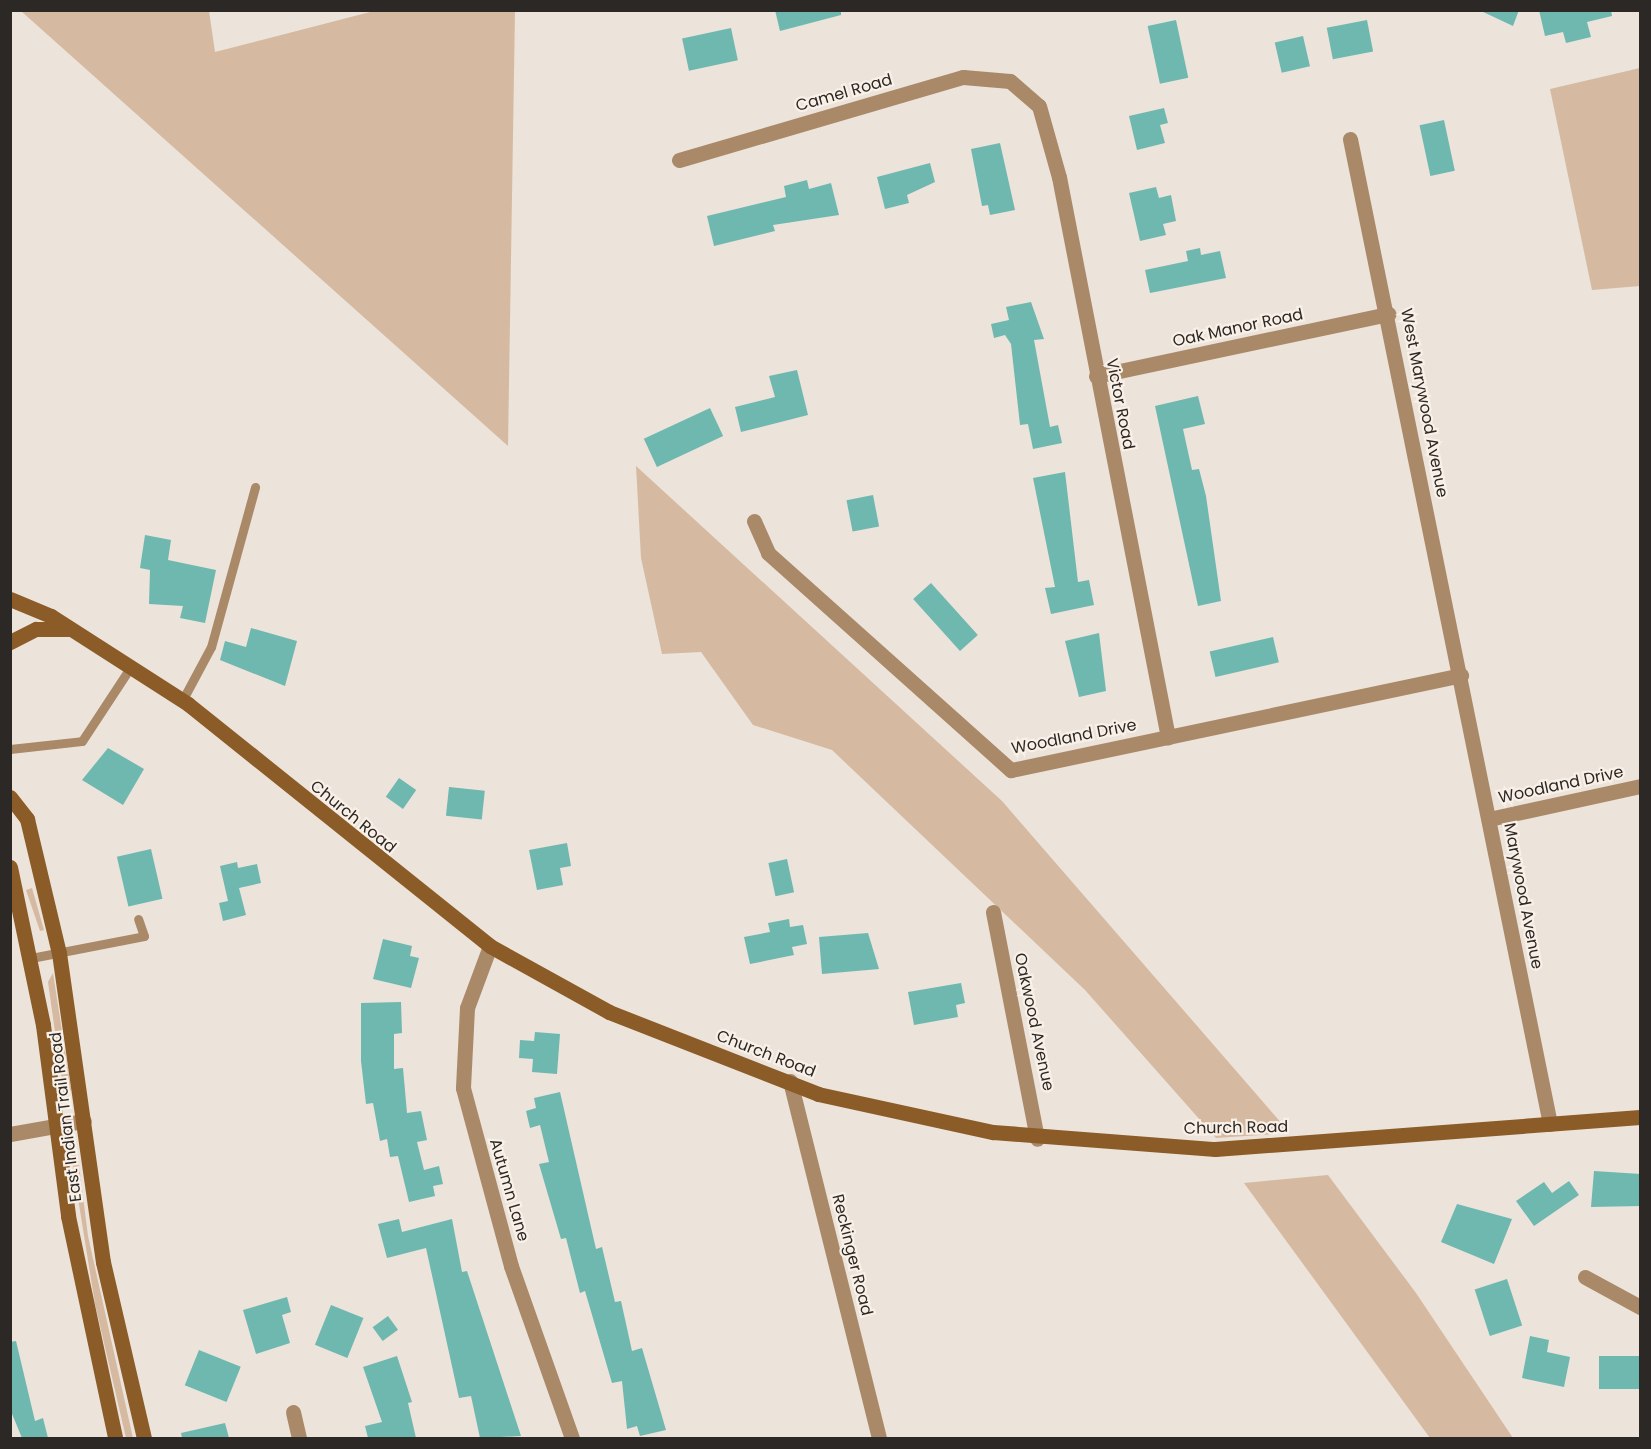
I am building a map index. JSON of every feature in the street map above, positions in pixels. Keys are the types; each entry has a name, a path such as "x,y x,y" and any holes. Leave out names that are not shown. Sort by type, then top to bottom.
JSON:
{"street":[{"name":"Camel Road","path":"679,160 963,77 990,77 1019,87"},
{"name":"Victor Road","path":"1019,87 1039,106 1049,129 1168,737"},
{"name":"West Marywood Avenue","path":"1350,139 1461,675"},
{"name":"Oak Manor Road","path":"1096,376 1388,314"},
{"name":"Woodland Drive","path":"754,521 768,553 1011,770 1461,675"},
{"name":"Church Road","path":"10,599 72,629 182,701 490,946 609,1012 850,1102 1037,1139 1215,1149 1641,1117"},
{"path":"10,642 36,629 72,629"},
{"name":"Marywood Avenue","path":"1461,675 1550,1124"},
{"name":"Woodland Drive","path":"1489,819 1641,786"},
{"name":"East Indian Trail Road","path":"10,797 27,819 59,953 103,1262 144,1438"},
{"name":"East Indian Trail Road","path":"10,867 31,958 80,1280 116,1438"},
{"name":"Oakwood Avenue","path":"993,912 1037,1139"},
{"name":"Autumn Lane","path":"490,946 467,1008 464,1088 512,1266 572,1438"},
{"name":"Reckinger Road","path":"790,1081 879,1438"},
{"path":"10,1134 84,1121"},
{"path":"1585,1277 1641,1307"},
{"path":"293,1412 299,1438"}],"lane":[{"path":"182,701 211,647 255,487"},
{"path":"10,749 82,741 130,668"},
{"path":"31,958 144,936 138,919"}],"shaded area":[{"path":"21,11 209,11 215,52 374,11 515,11 508,446"},
{"path":"1640,68 1640,286 1592,290 1550,89"},
{"path":"636,466 1002,801 1290,1133 1216,1138 1085,990 832,750 753,725 701,652 662,654 641,558"},
{"path":"32,888 44,930 40,931 26,890"},
{"path":"53,973 71,1089 65,1103 48,982"},
{"path":"69,1142 78,1157 88,1236 133,1438 126,1438 95,1304"},
{"path":"1328,1175 1416,1293 1513,1438 1430,1438 1244,1183"}],"building":[{"path":"775,10 841,10 841,15 780,31"},
{"path":"1479,10 1519,10 1513,26"},
{"path":"1539,10 1611,10 1612,16 1587,22 1591,37 1566,43 1563,32 1545,36"},
{"path":"1176,20 1188,78 1160,84 1148,26"},
{"path":"1367,20 1373,51 1333,59 1327,28"},
{"path":"731,28 738,60 689,71 682,38"},
{"path":"1303,36 1310,66 1282,73 1275,43"},
{"path":"1164,108 1168,123 1160,125 1165,143 1137,150 1129,116"},
{"path":"1444,120 1455,171 1430,176 1420,125"},
{"path":"1000,143 1015,210 990,215 988,205 982,206 971,149"},
{"path":"930,163 935,182 907,195 909,203 885,209 877,177"},
{"path":"807,180 809,189 831,183 839,215 773,225 775,231 714,246 707,216 786,197 784,186"},
{"path":"1156,187 1159,198 1171,195 1176,221 1163,224 1166,235 1140,241 1129,193"},
{"path":"1200,248 1201,255 1220,251 1226,278 1150,293 1145,270 1188,261 1186,251"},
{"path":"1031,302 1044,339 1034,340 1050,427 1058,425 1062,443 1033,449 1028,424 1020,425 1011,344 1005,335 994,338 991,324 1009,320 1006,307"},
{"path":"797,370 808,415 741,432 735,407 775,397 769,376"},
{"path":"1198,396 1205,424 1183,429 1192,470 1199,469 1206,496 1221,601 1198,606 1155,406"},
{"path":"710,408 723,436 657,467 644,439"},
{"path":"1065,472 1078,582 1089,580 1094,605 1051,614 1045,588 1055,587 1033,478"},
{"path":"873,495 879,526 853,532 846,500"},
{"path":"145,535 171,540 168,560 216,570 205,623 180,618 183,606 149,604 150,570 140,568"},
{"path":"931,583 978,635 960,651 913,599"},
{"path":"251,628 297,641 285,686 220,660 225,641 246,647"},
{"path":"1099,633 1106,691 1079,697 1065,641"},
{"path":"1273,637 1279,662 1216,677 1210,652"},
{"path":"108,748 144,769 123,805 82,780"},
{"path":"399,778 416,790 403,809 386,797"},
{"path":"449,787 485,791 482,820 446,816"},
{"path":"567,843 571,866 560,868 563,885 537,890 529,850"},
{"path":"151,849 162,899 128,907 117,857"},
{"path":"787,859 794,892 775,896 768,863"},
{"path":"237,862 238,868 257,864 261,883 239,888 246,915 223,921 219,903 228,901 220,866"},
{"path":"789,919 790,927 803,925 807,944 792,947 794,955 750,964 744,937 770,932 768,923"},
{"path":"868,933 879,969 822,974 819,937"},
{"path":"383,939 412,946 410,956 419,958 411,988 373,979"},
{"path":"961,983 965,1003 956,1005 958,1017 914,1025 908,992"},
{"path":"401,1002 402,1033 394,1034 394,1069 403,1068 407,1113 421,1111 427,1140 417,1142 424,1170 439,1166 443,1184 433,1186 435,1196 409,1202 398,1156 390,1157 387,1139 380,1141 373,1103 366,1104 361,1061 361,1003"},
{"path":"535,1032 560,1034 557,1074 532,1072 533,1059 519,1058 520,1040 534,1041"},
{"path":"560,1092 596,1249 602,1247 615,1302 621,1301 632,1351 642,1348 666,1430 640,1436 637,1426 627,1429 622,1381 612,1383 585,1291 580,1293 566,1238 561,1239 539,1164 549,1162 540,1125 530,1128 526,1111 536,1108 534,1098"},
{"path":"1594,1171 1641,1174 1641,1206 1591,1207"},
{"path":"1569,1181 1579,1195 1534,1226 1516,1201 1544,1182 1552,1193"},
{"path":"1457,1204 1512,1219 1494,1264 1441,1242"},
{"path":"399,1219 402,1232 452,1219 462,1272 467,1271 521,1436 480,1438 471,1396 459,1398 426,1248 387,1258 378,1224"},
{"path":"1507,1279 1522,1326 1490,1336 1475,1290"},
{"path":"287,1297 291,1312 282,1315 290,1343 256,1354 243,1310"},
{"path":"331,1305 363,1318 347,1358 315,1345"},
{"path":"388,1316 398,1330 383,1341 373,1327"},
{"path":"1530,1336 1549,1340 1547,1352 1570,1357 1564,1387 1522,1378"},
{"path":"16,1341 35,1421 43,1418 48,1438 22,1438 10,1409 10,1342"},
{"path":"199,1350 241,1367 226,1402 185,1385"},
{"path":"397,1356 412,1402 408,1403 416,1438 368,1438 365,1426 382,1422 363,1367"},
{"path":"1599,1356 1640,1356 1640,1389 1599,1389"},
{"path":"225,1423 229,1438 182,1438 181,1433"}]}
